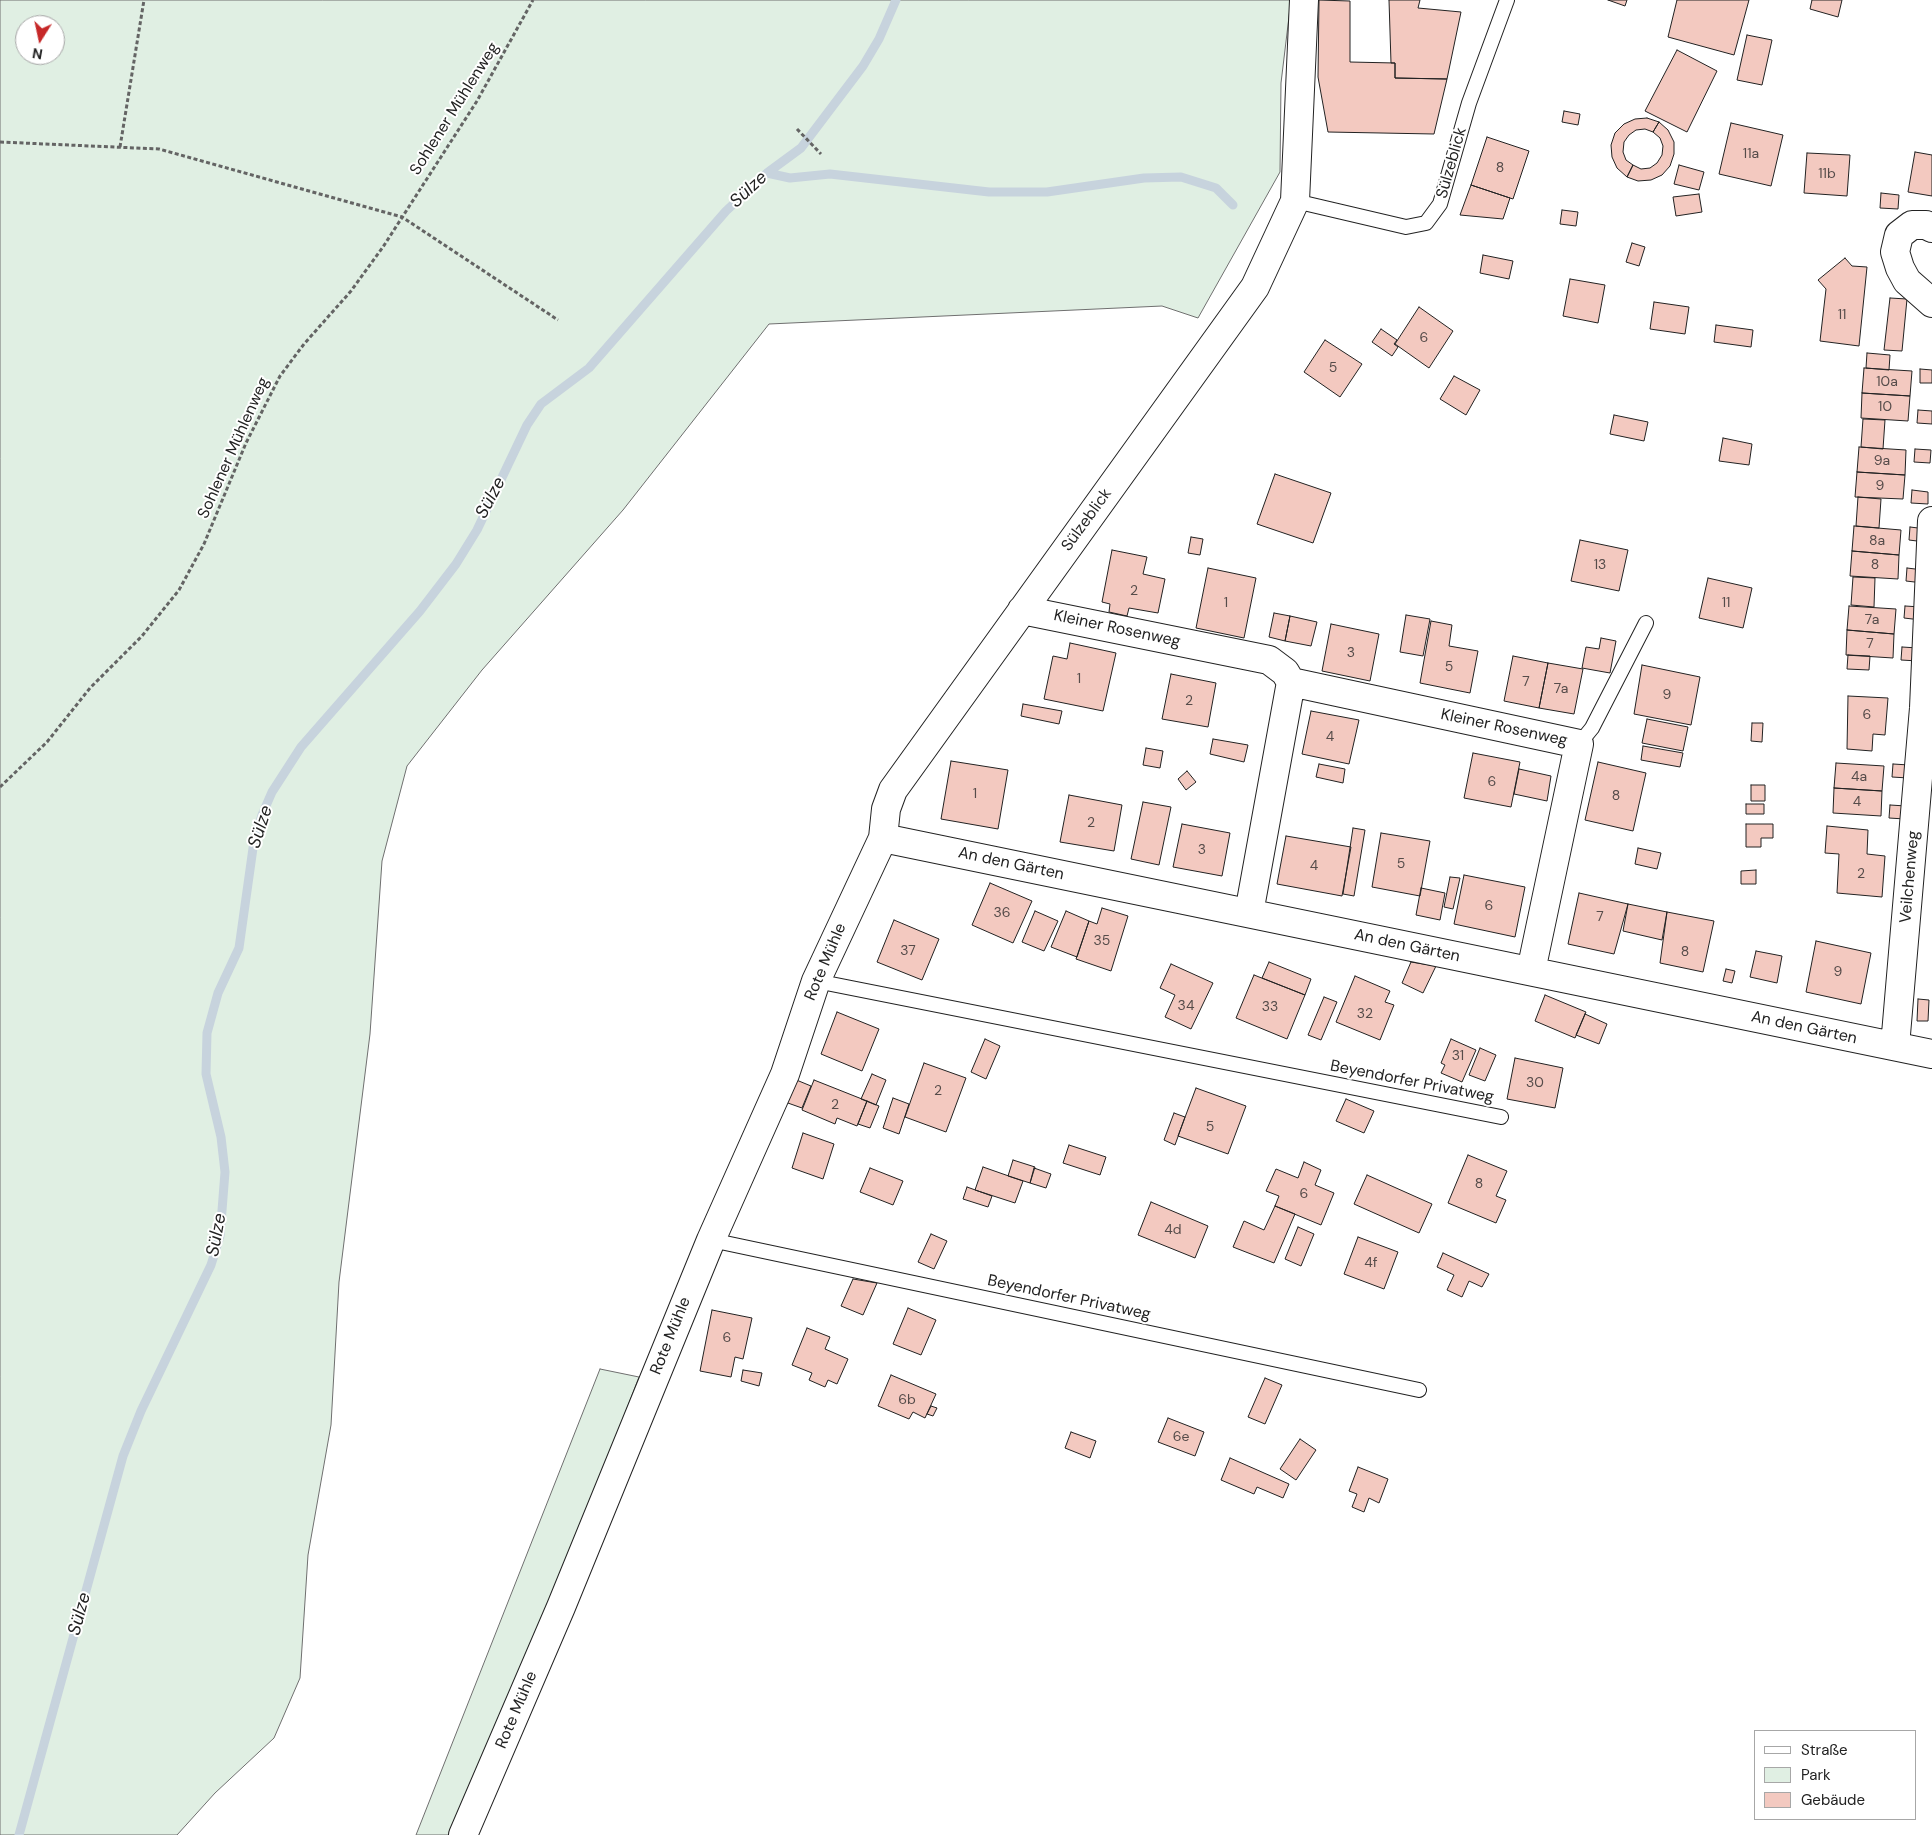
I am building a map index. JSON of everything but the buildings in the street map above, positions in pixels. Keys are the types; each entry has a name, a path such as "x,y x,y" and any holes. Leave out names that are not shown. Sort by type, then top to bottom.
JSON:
{"street":[{"name":"Sülzeblick","path":"882,838 886,809 894,790 1255,287 1295,201 1304,0"},
{"path":"1932,228 1926,225 1912,225 1899,235 1896,252 1900,268 1907,280 1932,303"},
{"name":"Veilchenweg","path":"1894,1046 1928,708 1932,521"},
{"name":"Kleiner Rosenweg","path":"1022,610 1269,660 1285,672 1291,682 1579,744 1531,971"},
{"path":"1249,913 1291,682"},
{"name":"An den Gärten","path":"882,838 1932,1054"},
{"name":"Rote Mühle","path":"463,1835 561,1607 711,1240 785,1074 816,980 882,838"}],"lane":[{"name":"Sülzeblick","path":"1295,201 1406,227 1426,223 1440,204 1469,103 1507,0"},
{"path":"1579,744 1592,728 1646,623"},
{"name":"Beyendorfer Privatweg","path":"816,980 1500,1117"},
{"name":"Beyendorfer Privatweg","path":"711,1240 1419,1390"}],"path":[{"path":"120,148 144,0"},
{"name":"Sohlener Mühlenweg","path":"0,787 47,742 90,688 142,636 179,590 204,544 246,443 280,376 304,344 357,283 402,217 477,101 534,0"},
{"path":"797,129 821,154"},
{"path":"0,142 159,149 402,217 558,320"}],"green space":[{"path":"0,0 1291,0 1281,83 1280,172 1198,318 1162,306 769,324 623,510 482,670 407,766 382,861 370,1034 339,1282 331,1425 308,1555 300,1678 274,1738 215,1793 177,1835 0,1835"},
{"path":"600,1369 639,1377 551,1606 451,1835 416,1835"}],"waterway":[{"name":"Sülze","path":"19,1835 123,1456 141,1411 211,1265 220,1236 225,1172 221,1137 206,1074 207,1033 218,993 239,948 254,841 272,792 301,747 420,611 456,564 477,530 527,425 541,404 589,368 726,211 767,173 801,148 863,66 879,39 896,0"},
{"path":"767,173 790,178 830,174 989,192 1047,192 1144,178 1181,177 1216,188 1233,205"}]}
